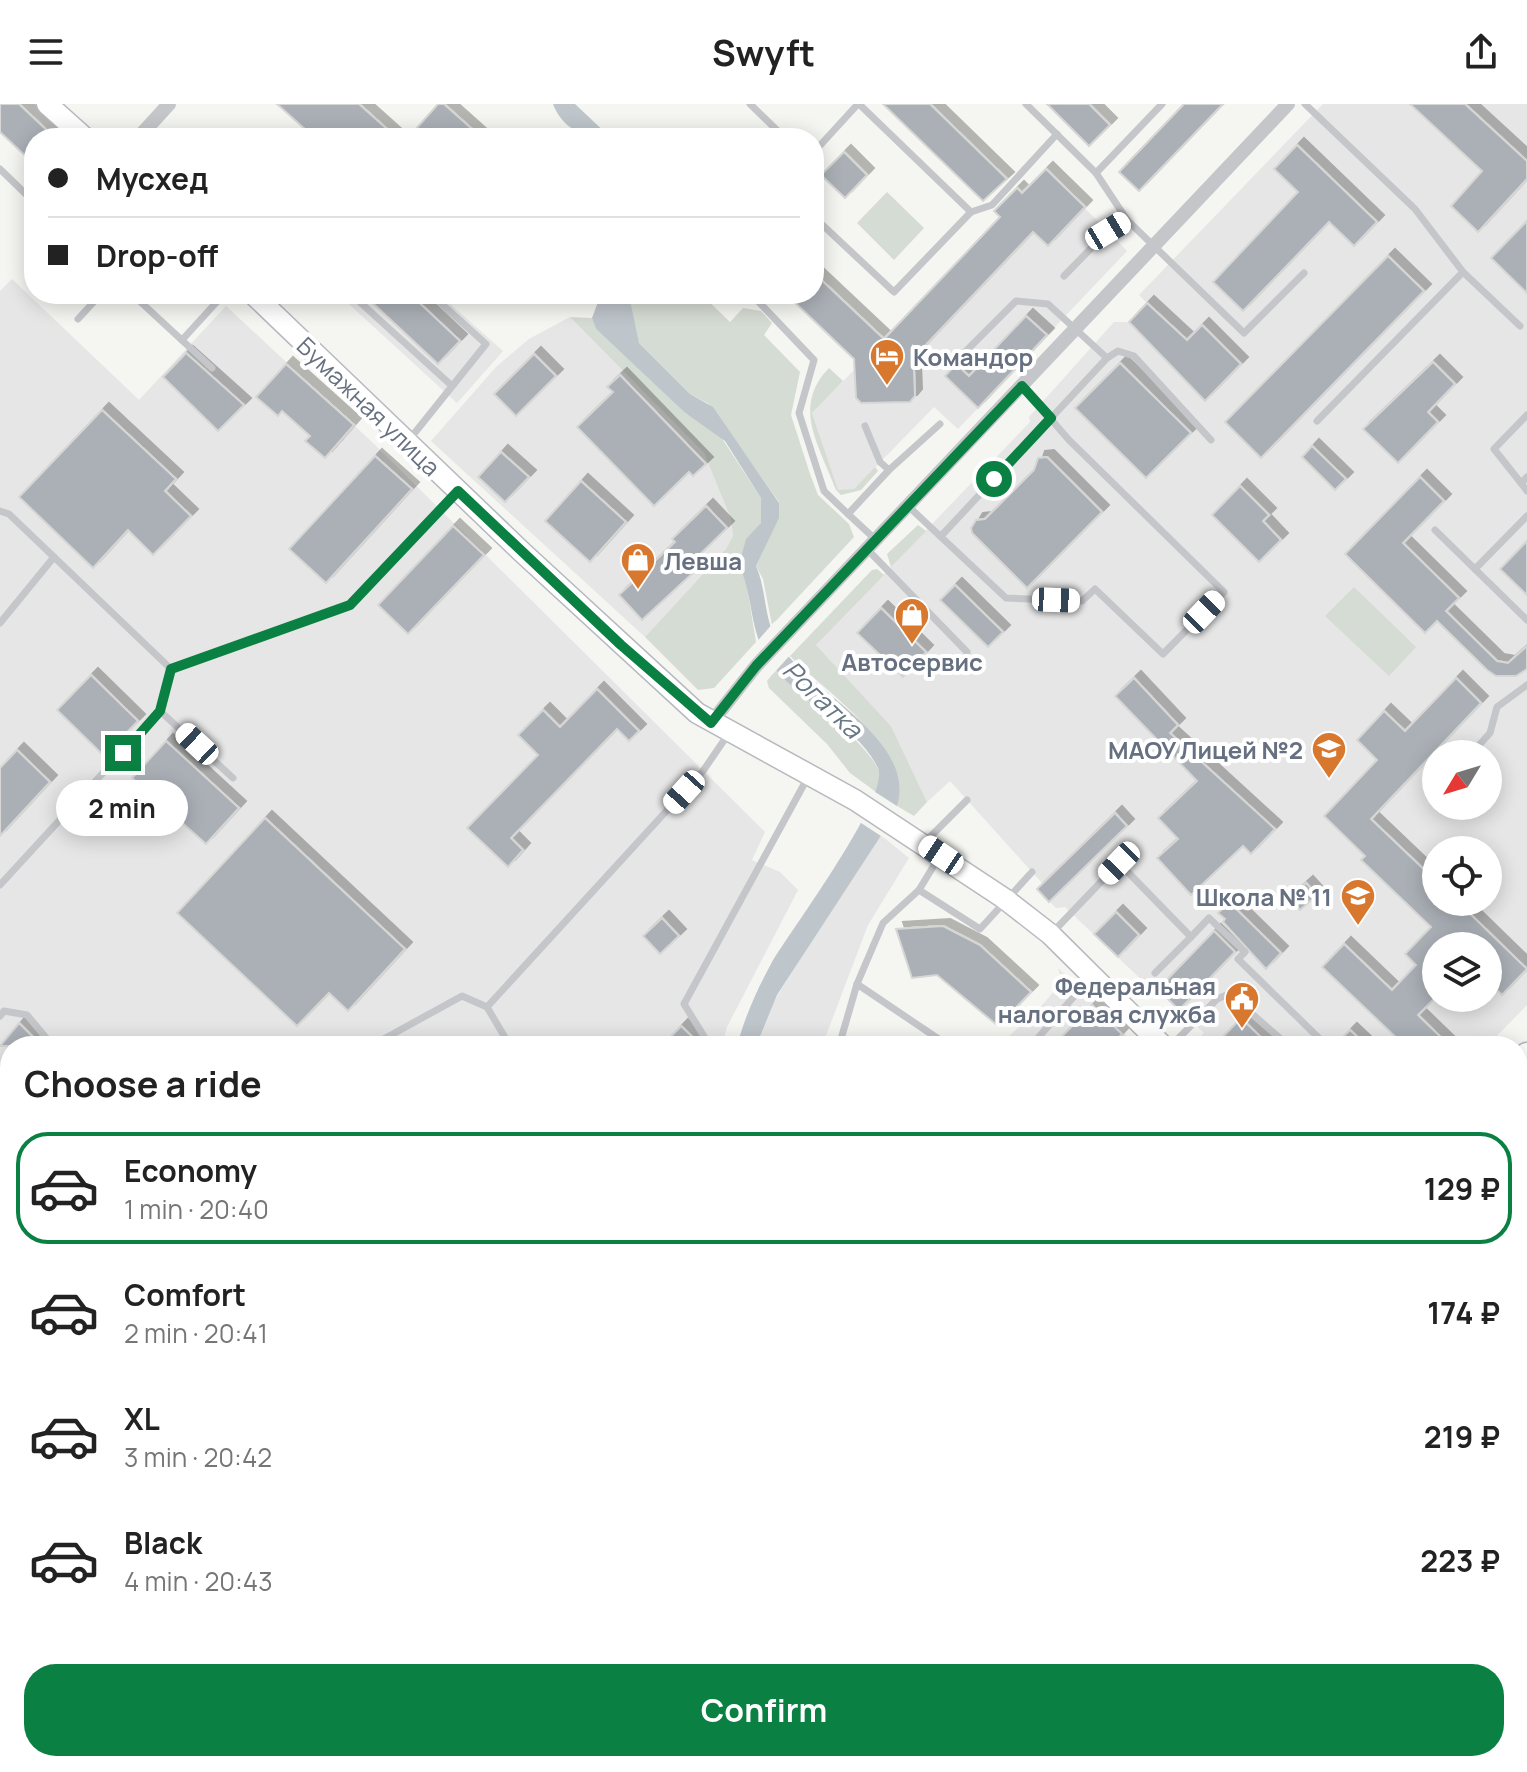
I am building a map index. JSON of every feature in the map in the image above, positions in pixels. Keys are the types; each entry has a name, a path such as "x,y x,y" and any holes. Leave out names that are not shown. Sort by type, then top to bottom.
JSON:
{"street":[{"path":"47,104 74,128"},
{"path":"147,128 169,104"},
{"path":"711,723 756,666 1288,104"},
{"name":"Бумажная улица","path":"263,304 621,645 711,723 855,800 1005,899 1050,934 1153,1036"}],"lane":[{"path":"750,104 775,128"},
{"path":"824,141 858,104 971,212"},
{"path":"1026,104 1096,173 1127,220 1244,333 1304,273"},
{"path":"1096,173 1162,104"},
{"path":"1305,104 1415,209 1463,272 1520,326"},
{"path":"824,227 894,292 971,212 992,205 1057,134"},
{"path":"0,169 24,192"},
{"path":"1064,276 1108,231 1127,220"},
{"path":"1317,421 1463,272"},
{"path":"964,353 1016,301 1048,304 1107,358"},
{"path":"78,319 92,304"},
{"path":"143,304 212,368"},
{"path":"182,340 215,304"},
{"path":"362,304 451,385"},
{"path":"407,442 486,344 442,304"},
{"path":"765,304 814,360 799,413 821,485 967,652"},
{"path":"942,535 1107,358 1118,351 1134,356 1211,440"},
{"path":"908,506 1006,598 1082,601 1095,589 1163,654 1224,592 1069,440 1022,386"},
{"path":"1527,415 1494,449 1524,480 1527,491"},
{"path":"848,514 889,470 940,424"},
{"path":"865,426 880,462 889,470"},
{"path":"171,669 350,605 458,491"},
{"path":"0,511 9,514 171,669"},
{"path":"1475,569 1527,516"},
{"path":"1435,530 1527,620"},
{"path":"0,623 54,557"},
{"path":"0,885 160,711 171,669"},
{"path":"1484,740 1490,733 1497,707 1527,685"},
{"path":"160,711 233,778"},
{"path":"487,1007 703,771 730,733"},
{"path":"704,1036 684,1004 810,775"},
{"path":"842,1036 857,984 883,923 919,890 932,849 967,800"},
{"path":"1050,934 1119,863 1191,937"},
{"path":"919,890 980,929 1032,872"},
{"path":"1155,973 1209,918 1245,952 1238,959 1317,1036"},
{"path":"1040,1036 1092,975"},
{"path":"857,984 934,1036"},
{"path":"1181,1036 1217,999 1229,994 1277,1036"},
{"path":"389,1036 462,996 487,1007 504,1036"},
{"path":"0,1016 4,1011 27,1015 45,1036"}],"shaded area":[{"path":"1323,104 1527,104 1527,1005 1497,1036 1201,1036 1204,1033 1158,989 1148,986 1065,907 1056,908 1037,889 1042,883 950,781 927,802 891,726 816,645 1030,422 1029,417 1114,322 1129,322 1141,334 1159,315 1139,295"},
{"path":"1046,169 1127,251 958,429 934,407 854,489 838,491 812,413 855,369 909,362 1028,237 1004,213"},
{"path":"887,192 924,228 894,260 857,223"},
{"path":"12,279 24,290 24,304 38,304 139,400 226,306 373,443 765,832 752,860 780,872 798,890 725,1036 0,1036 0,291"},
{"path":"349,304 450,304 503,351 457,403"},
{"path":"628,304 711,304 730,322 743,308 761,311 772,323 764,335 800,372 791,415 810,474 818,495 849,524 854,537 772,625 763,579 756,566 779,516 779,502 709,404 690,394 639,343"},
{"path":"570,317 704,453 731,519 733,536 726,549 645,637 431,441 496,367 529,339"},
{"path":"570,317 592,318 596,329 684,412 721,437 761,498 761,523 739,565 746,581 756,642 714,688 698,690 645,637 726,549 733,536 731,519 704,453"},
{"path":"829,368 843,381 812,413 838,490 854,489 875,467 878,471 861,490 841,495 836,490 817,442 810,412 818,383"},
{"path":"918,525 926,531 891,567 887,554"},
{"path":"877,569 884,575 816,645 891,726 927,802 914,816 897,806 896,782 876,740 844,704 790,656 872,570"},
{"path":"1354,587 1416,647 1389,676 1325,616"},
{"path":"776,670 864,749 880,774 876,792 850,773 827,744 769,688 767,681"},
{"path":"878,833 909,858 868,925 826,1036 755,1036"},
{"path":"1058,968 1127,1036 1009,1036 1062,981"}],"water":[{"path":"553,104 575,104 600,128 572,128 557,113"},
{"name":"Рогатка","path":"597,304 630,304 639,343 690,394 713,407 779,503 779,518 756,566 771,629 788,656 874,735 890,757 899,781 897,806 892,816 777,995 760,1036 740,1036 752,1003 772,962 837,864 870,806 878,783 878,768 856,738 796,690 763,651 739,565 746,539 761,523 761,498 725,441 684,412 596,329 592,318"}],"pier":[{"path":"775,621 778,635 792,653 774,673 754,645"},
{"path":"872,790 900,808 884,838 858,821"}],"building":[{"path":"0,104 19,104 44,128 24,128 24,155 0,132"},
{"path":"277,104 359,104 386,128 304,128"},
{"path":"438,104 444,104 471,128 417,128"},
{"path":"883,104 930,104 1007,179 983,201"},
{"path":"1047,104 1089,104 1110,125 1089,146"},
{"path":"1184,104 1223,104 1139,191 1119,172"},
{"path":"1410,104 1465,104 1527,161 1527,179 1478,232 1451,206 1482,171"},
{"path":"1297,145 1377,222 1354,246 1329,222 1243,311 1213,282 1298,192 1274,169"},
{"path":"844,152 867,175 845,198 824,178 824,172"},
{"path":"1046,169 1085,207 1048,246 1033,232 919,352 913,346 915,396 910,402 861,403 856,398 854,359 796,304 824,304 824,282 884,339 1000,217 994,211 1017,188 1022,193"},
{"path":"1527,221 1527,293 1491,258"},
{"path":"1388,256 1424,291 1261,458 1225,422"},
{"path":"1147,303 1187,340 1202,325 1241,364 1205,401 1129,322"},
{"path":"374,304 421,304 460,341 438,364"},
{"path":"1026,316 1047,335 978,408 945,376 956,364 969,376"},
{"path":"186,353 244,405 218,431 163,377"},
{"path":"534,354 556,376 516,416 494,394"},
{"path":"1433,362 1455,384 1428,412 1438,422 1398,463 1363,429"},
{"path":"1120,363 1191,433 1146,478 1075,408"},
{"path":"286,364 354,425 325,458 305,441 310,436 282,411 278,416 256,397"},
{"path":"620,375 706,464 693,476 689,472 654,506 577,427 613,392 607,387"},
{"path":"102,410 176,479 165,491 191,516 153,555 128,530 93,568 19,497"},
{"path":"1312,446 1346,479 1335,490 1302,457"},
{"path":"501,452 529,477 505,502 478,477"},
{"path":"375,456 412,489 326,583 289,549"},
{"path":"1047,457 1102,512 1027,588 972,533 971,528 976,520 985,519 1034,470 1038,458"},
{"path":"1420,477 1444,501 1403,543 1459,598 1446,611 1497,661 1508,663 1527,646 1527,669 1516,676 1496,676 1487,670 1437,621 1425,633 1345,554"},
{"path":"581,481 626,522 590,562 545,521"},
{"path":"1240,486 1269,515 1263,521 1281,540 1259,562 1212,515"},
{"path":"706,506 727,528 689,565 695,571 642,620 619,595 675,542 672,539"},
{"path":"453,526 484,555 408,634 378,605"},
{"path":"1527,541 1527,595 1500,569"},
{"path":"955,585 1003,632 988,647 940,600"},
{"path":"881,608 926,652 903,677 857,633"},
{"path":"91,675 138,721 104,756 57,710"},
{"path":"1134,678 1178,725 1170,733 1275,829 1251,854 1243,846 1191,895 1157,858 1178,839 1158,818 1197,781 1115,696"},
{"path":"1456,678 1481,703 1446,740 1422,740 1422,765 1371,819 1422,868 1422,916 1472,916 1489,932 1426,932 1431,927 1361,860 1365,856 1324,816 1377,760 1357,740 1384,711 1405,731"},
{"path":"597,689 639,731 629,741 617,729 511,838 523,850 508,867 467,828 538,755 518,735 543,710 560,727"},
{"path":"166,741 239,808 206,844 132,778"},
{"path":"17,750 50,782 0,836 0,768"},
{"path":"1115,813 1127,826 1049,902 1037,889"},
{"path":"265,818 405,949 348,1011 329,993 297,1026 177,913"},
{"path":"1306,883 1317,895 1300,910 1289,898"},
{"path":"1229,902 1281,953 1266,969 1218,913"},
{"path":"1116,912 1139,935 1118,957 1094,934"},
{"path":"662,918 679,936 660,954 643,936"},
{"path":"943,926 980,945 1031,992 998,1026 937,975 912,978 896,929"},
{"path":"1214,931 1235,952 1179,1010 1158,989"},
{"path":"1422,936 1422,1011 1418,1015 1440,1036 1394,1036 1322,967 1344,944 1392,990 1416,965 1405,954"},
{"path":"1502,945 1527,969 1502,995"},
{"path":"1092,1005 1122,1034 1120,1036 1063,1036"},
{"path":"1241,1018 1260,1036 1224,1036"},
{"path":"19,1023 32,1036 8,1036"},
{"path":"681,1026 692,1036 672,1036"}],"place":[{"name":"Командор","path":"887,387"},
{"name":"Левша","path":"638,591"},
{"name":"Автосервис","path":"912,646"},
{"name":"МАОУ Лицей №2","path":"1329,780"},
{"name":"Школа № 11","path":"1358,927"},
{"name":"Федеральная налоговая служба","path":"1242,1030"}],"route":[{"path":"123,753 160,711 171,669 350,605 458,491 621,645 711,723 756,666 1022,386 1051,418 994,479"}]}
